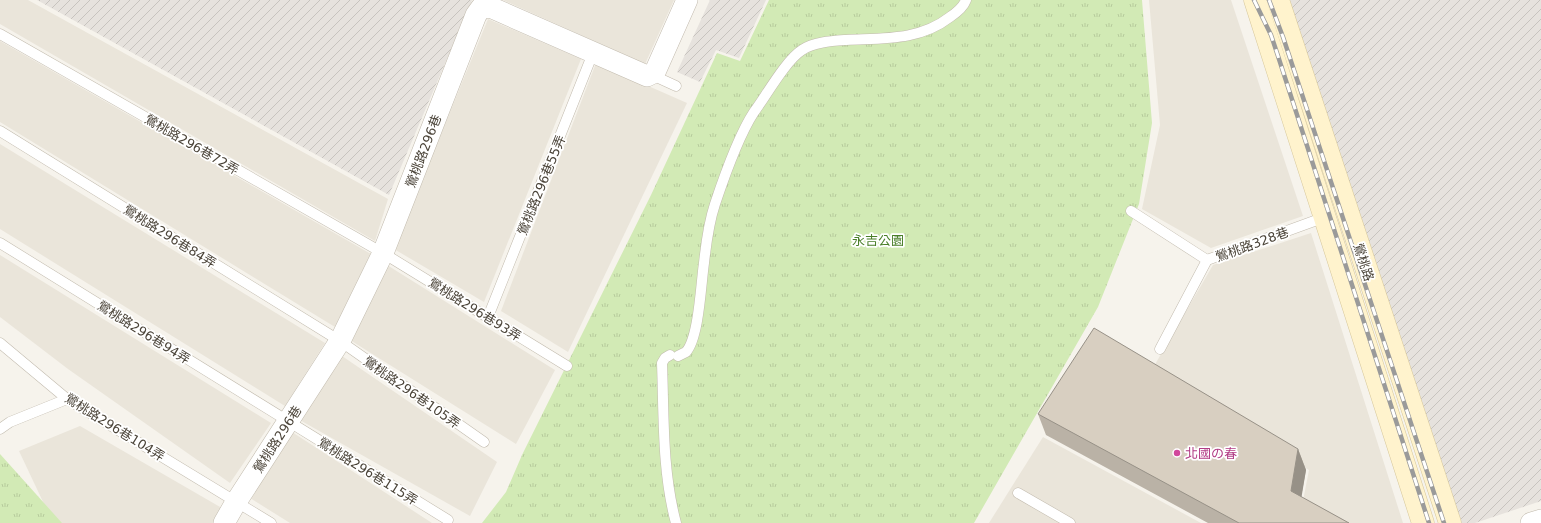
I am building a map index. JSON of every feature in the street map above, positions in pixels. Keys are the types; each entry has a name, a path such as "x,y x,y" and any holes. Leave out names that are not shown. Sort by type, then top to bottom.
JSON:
{"main road":[{"name":"鶯桃路","path":"1255,0 1423,523"},
{"name":"鶯桃路","path":"1278,0 1450,523"}],"street":[{"path":"652,75 655,72 687,0"},
{"name":"鶯桃路296巷","path":"224,523 340,341 383,253 476,15 481,8 490,7 647,76 652,75"},
{"path":"1531,523 1541,520"}],"lane":[{"path":"676,523 670,501 662,363 665,358 686,352 690,345 698,316 704,262 715,205 746,124 790,61 801,50 816,44 836,40 896,37 921,33 936,28 955,14 964,5 966,0"},
{"name":"鶯桃路296巷72弄","path":"0,34 383,253"},
{"name":"鶯桃路296巷55弄","path":"488,317 593,53"},
{"path":"652,75 676,86"},
{"name":"鶯桃路296巷84弄","path":"0,131 340,341"},
{"name":"鶯桃路328巷","path":"1160,349 1207,260 1346,209"},
{"path":"1131,211 1207,260"},
{"name":"鶯桃路296巷94弄","path":"0,243 289,422"},
{"name":"鶯桃路296巷93弄","path":"383,253 567,366"},
{"name":"鶯桃路296巷105弄","path":"340,341 484,442"},
{"name":"鶯桃路296巷104弄","path":"0,342 67,399 271,523"},
{"path":"0,429 10,422 67,399"},
{"name":"鶯桃路296巷115弄","path":"289,422 448,520"},
{"path":"1018,493 1070,523"}],"shaded area":[{"path":"0,0 28,0 388,199 375,241 0,24"},
{"path":"37,0 472,0 389,195"},
{"path":"503,0 674,0 645,64"},
{"path":"710,0 766,0 739,58 716,50 700,82 677,72"},
{"path":"1149,0 1231,0 1303,216 1211,248 1142,209 1160,125"},
{"path":"1288,0 1541,0 1541,501 1475,523 1461,523"},
{"path":"488,19 581,59 484,302 394,249"},
{"path":"0,41 371,254 335,327 0,122"},
{"path":"596,63 687,103 568,352 501,311"},
{"path":"0,144 325,343 285,406 0,229"},
{"path":"1311,233 1403,523 1324,523 1301,511 1309,470 1150,373 1213,265"},
{"path":"0,255 271,423 230,483 68,369 0,317"},
{"path":"387,265 555,370 516,444 350,340"},
{"path":"342,356 497,462 470,516 298,419"},
{"path":"80,426 227,511 219,523 53,523 19,451"},
{"path":"292,432 432,523 290,523 250,498"},
{"path":"1043,437 1201,523 989,523"}],"green space":[{"name":"永吉公園","path":"769,0 1142,0 1152,123 1139,204 1098,307 974,523 482,523 506,492 522,455 651,195 717,53 740,61"},
{"path":"0,454 62,523 0,523"}],"building":[{"name":"北國の春","path":"1094,328 1298,449 1291,491 1349,523 1239,523 1038,414"}],"railway":[{"path":"1254,0 1271,35 1429,523"},
{"path":"1269,0 1283,37 1444,523"}],"place":[{"name":"北國の春","path":"1177,453"}]}
